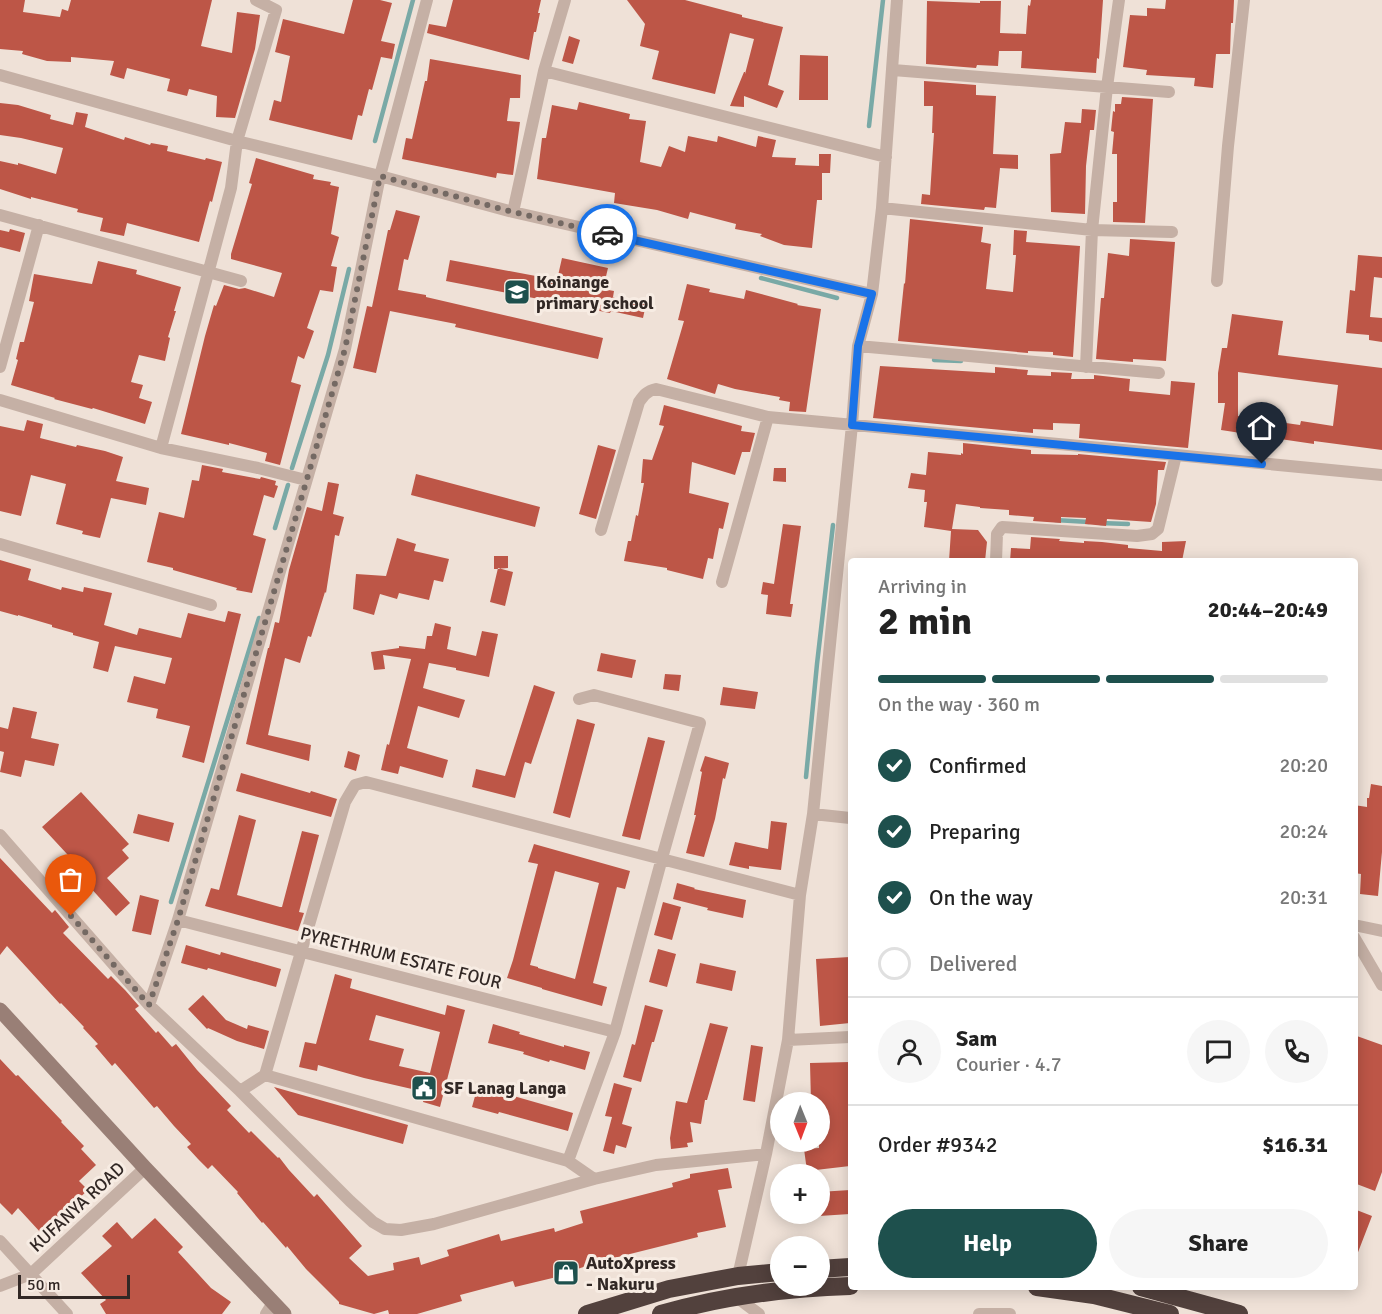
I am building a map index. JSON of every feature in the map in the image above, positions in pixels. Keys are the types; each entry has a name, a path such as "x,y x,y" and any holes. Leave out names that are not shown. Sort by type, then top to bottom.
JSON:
{"highway":[{"path":"830,1268 848,1267"},
{"path":"587,1314 669,1289 738,1276 770,1273"},
{"path":"661,1314 735,1296 812,1287 848,1286"},
{"path":"1058,1290 1094,1295 1170,1314"},
{"path":"1152,1290 1239,1314"}],"street":[{"path":"161,448 231,188 237,141 276,10 256,0"},
{"path":"149,1005 178,920 345,349 380,176 428,0"},
{"path":"513,212 544,71 565,0"},
{"path":"738,1276 766,1154 788,1040 800,895 813,814 858,346 872,294 882,208 897,0"},
{"path":"1086,367 1092,230 1119,0"},
{"path":"1217,281 1229,134 1244,0"},
{"path":"893,70 1169,92"},
{"path":"544,71 886,157"},
{"path":"0,75 237,141 513,212 872,294"},
{"path":"882,208 1092,230 1172,232"},
{"path":"0,215 241,281"},
{"path":"0,367 39,225"},
{"path":"858,346 1159,373"},
{"path":"601,530 639,402 650,390 656,389 768,417 1382,475"},
{"path":"0,400 161,448 306,480"},
{"path":"722,582 768,417"},
{"path":"996,558 997,534 1002,527 1137,536 1152,534 1158,529 1176,456"},
{"path":"0,544 211,605"},
{"path":"568,1161 615,1032 700,723 594,695 579,699"},
{"path":"240,1091 265,1075 345,802 355,785 366,782 800,895"},
{"path":"813,814 848,818"},
{"path":"0,835 149,1005 240,1091 350,1201 373,1222 385,1229 401,1230 434,1224 594,1179 656,1165 766,1154"},
{"name":"PYRETHRUM ESTATE FOUR","path":"178,920 615,1032"},
{"path":"1358,926 1382,931"},
{"path":"1358,944 1382,985"},
{"path":"0,1010 278,1311"},
{"path":"788,1040 848,1037"},
{"path":"265,1075 568,1161 594,1179"},
{"name":"KUFANYA ROAD","path":"0,1286 31,1274 145,1168"},
{"path":"0,1241 67,1314"},
{"path":"735,1296 759,1314"},
{"path":"979,1314 1010,1314"}],"building":[{"path":"0,0 25,0 23,12 60,17 62,9 68,11 71,0 212,0 201,46 232,53 237,12 260,15 255,49 235,118 216,117 217,96 189,89 187,96 167,91 170,79 127,68 124,79 110,75 114,61 71,57 71,62 47,61 22,54 23,51 0,49"},
{"path":"353,0 380,0 392,3 381,41 395,44 392,59 381,57 362,116 358,115 352,140 269,120 274,100 281,102 290,56 275,52 283,19 344,34"},
{"path":"453,0 541,0 529,60 427,33 429,24 446,27"},
{"path":"627,0 685,0 783,27 768,85 784,91 777,108 744,96 744,107 730,106 744,72 745,74 754,39 730,33 715,94 652,79 659,51 640,46 645,24"},
{"path":"1031,0 1103,0 1096,73 1021,68 1022,51 999,51 998,66 977,65 976,68 926,64 927,1 980,3 980,1 1001,1 1000,33 1026,34 1028,5 1030,6"},
{"path":"1166,0 1234,0 1230,54 1216,54 1213,88 1194,86 1195,78 1146,75 1147,70 1123,67 1130,15 1147,16 1147,8 1165,9"},
{"path":"569,36 580,40 573,64 562,61"},
{"path":"800,55 828,56 828,100 799,100"},
{"path":"430,59 521,75 520,98 510,98 507,121 520,122 513,175 497,173 496,178 402,159 406,138 412,139 425,81 427,81"},
{"path":"924,81 976,85 976,95 996,96 993,154 1018,155 1018,169 1000,168 996,208 985,207 984,210 921,204 922,194 930,195 934,133 932,133 933,106 924,106"},
{"path":"1122,97 1153,99 1145,223 1113,222 1113,202 1117,202 1117,154 1112,154 1114,132 1111,131 1115,104 1121,104"},
{"path":"579,102 630,114 629,119 646,121 640,162 661,167 669,146 685,152 688,136 717,142 718,136 756,147 758,136 776,140 772,157 796,158 795,165 819,166 819,154 831,154 830,173 822,173 822,200 817,200 812,248 784,245 760,236 762,234 735,229 736,224 690,212 688,219 657,210 614,203 615,193 537,179 542,138 546,138 552,105 577,110"},
{"path":"0,103 18,105 51,115 50,119 73,125 76,112 88,114 85,127 124,140 125,137 150,145 151,143 168,146 167,151 222,162 199,242 127,223 124,236 100,231 103,218 77,212 78,209 31,197 31,199 0,189 0,161 18,165 18,163 56,174 63,148 0,135"},
{"path":"1082,109 1096,110 1094,130 1090,130 1086,166 1085,214 1051,212 1050,154 1061,153 1065,122 1081,123"},
{"path":"256,158 314,175 313,179 331,182 330,185 339,187 331,234 339,237 331,266 337,267 333,292 320,290 307,328 314,331 304,359 298,356 291,382 301,385 280,465 265,461 267,453 181,434 205,336 214,305 216,306 224,285 239,289 245,288 274,297 282,273 231,259 252,184 249,183"},
{"path":"396,210 420,216 408,260 404,259 398,290 603,338 598,359 455,327 456,324 390,311 376,373 353,368 367,306 372,307 388,230 390,230"},
{"path":"910,219 983,227 981,242 991,244 986,289 1013,292 1016,255 1013,255 1014,230 1027,231 1026,242 1080,246 1073,357 1053,355 1053,352 1028,351 1028,353 898,341"},
{"path":"10,229 25,233 20,252 0,247 0,230 9,232"},
{"path":"1130,239 1175,242 1166,361 1133,359 1133,362 1096,359 1101,298 1104,298 1108,253 1129,256"},
{"path":"1358,255 1382,257 1382,278 1374,277 1370,317 1382,318 1382,342 1369,340 1369,335 1346,333 1350,290 1355,291"},
{"path":"562,258 608,268 603,289 614,291 613,297 646,304 643,318 446,281 450,260 557,280"},
{"path":"98,261 137,270 136,274 181,287 168,337 170,338 165,361 139,355 131,382 143,385 139,398 152,402 145,424 11,385 20,342 24,342 34,302 29,301 34,274 92,284"},
{"path":"687,284 710,289 709,292 744,299 746,290 797,305 821,309 806,412 789,411 790,402 779,400 780,397 718,384 715,394 667,379 684,321 678,320"},
{"path":"1232,314 1283,321 1278,355 1382,368 1382,450 1314,441 1314,444 1221,430 1225,403 1218,403 1218,373 1222,348 1227,348","holes":["1238,372 1338,385 1333,426 1301,421 1300,425 1238,416"]},
{"path":"880,366 995,373 995,367 1028,370 1027,375 1051,376 1051,372 1072,373 1071,379 1094,379 1094,375 1130,379 1129,391 1170,395 1171,381 1195,383 1188,448 1079,438 1080,424 1053,423 1053,430 1033,429 1033,433 873,418"},
{"path":"664,405 742,426 741,431 755,433 750,452 742,452 735,475 692,462 689,493 729,503 723,529 719,528 713,559 708,558 703,579 667,570 667,568 624,561 636,515 638,516 644,483 641,483 643,459 652,460 664,426 659,425"},
{"path":"27,420 43,424 40,438 105,451 123,457 116,481 149,488 146,505 111,498 100,538 82,534 83,531 56,524 66,484 31,475 21,516 0,511 0,426 24,431"},
{"path":"963,443 1031,450 1031,454 1078,454 1166,462 1164,470 1158,470 1156,504 1151,522 1107,519 1106,526 1085,524 1086,518 1061,517 1061,523 1033,521 1034,517 1009,515 1009,510 956,504 952,529 978,530 987,542 985,558 949,558 951,531 924,527 927,502 924,502 925,490 908,488 911,473 926,475 928,452 963,454"},
{"path":"598,445 616,450 596,519 579,514"},
{"path":"202,465 223,469 222,472 276,481 275,485 278,486 274,498 264,495 253,535 266,539 252,593 147,562 159,512 184,518 192,480 199,481"},
{"path":"774,468 786,468 786,482 773,481"},
{"path":"416,474 540,507 535,527 411,495"},
{"path":"328,482 339,484 333,514 344,517 339,536 335,535 326,593 311,637 308,636 300,663 285,658 268,735 311,745 309,761 246,744 268,648 275,622 279,623 289,570 307,507 322,511"},
{"path":"783,524 801,526 790,604 793,604 791,617 766,614 768,595 761,594 763,582 774,584"},
{"path":"1031,537 1084,543 1084,541 1102,542 1128,545 1128,548 1162,551 1162,542 1186,541 1183,558 1010,558 1011,548 1030,549"},
{"path":"397,538 416,544 414,551 449,559 443,582 434,580 429,600 399,593 397,599 380,594 374,615 353,609 356,574 386,576"},
{"path":"494,556 508,556 508,568 494,569"},
{"path":"0,560 31,569 28,580 61,590 62,587 83,592 84,587 112,593 104,625 137,635 139,628 181,638 188,613 225,622 228,611 241,614 204,763 182,757 190,726 156,718 158,709 127,702 134,676 165,684 172,658 115,646 108,672 93,668 99,642 73,635 73,633 52,627 52,625 0,611"},
{"path":"498,568 513,572 505,606 490,602"},
{"path":"435,623 451,627 447,649 476,656 482,631 498,634 489,677 429,663 423,688 465,700 459,718 418,706 407,748 448,760 443,778 400,766 398,774 381,770 411,659 383,655 385,669 374,670 371,652 399,648 399,646 425,649 427,636 432,636"},
{"path":"601,653 636,660 632,678 597,671"},
{"path":"665,674 681,675 679,691 663,689"},
{"path":"534,685 555,692 531,764 525,762 515,798 472,787 476,769 505,776"},
{"path":"723,687 758,692 755,709 720,705"},
{"path":"13,707 37,712 31,738 59,744 54,766 25,760 21,777 0,772 4,752 0,751 0,727 8,729"},
{"path":"577,719 595,724 570,818 553,813"},
{"path":"648,737 665,741 640,840 622,836"},
{"path":"348,751 360,755 356,771 344,767"},
{"path":"705,756 729,763 725,779 723,778 715,819 704,857 686,853 696,815 694,815 702,772 700,771"},
{"path":"241,773 337,799 331,817 236,791"},
{"path":"1371,784 1382,786 1382,852 1378,896 1360,894 1361,874 1358,874 1358,806 1367,807 1367,798 1369,798"},
{"path":"81,792 129,844 122,850 129,858 107,878 130,903 116,916 88,885 92,881 42,827"},
{"path":"138,814 174,823 169,842 133,833"},
{"path":"239,815 256,820 237,895 280,907 282,907 302,831 319,835 299,912 304,913 298,931 205,906 211,888 219,890"},
{"path":"771,821 787,823 781,870 749,866 749,869 729,865 735,842 768,849"},
{"path":"534,844 630,871 625,889 617,887 593,983 607,987 602,1006 507,978 538,864 528,862","holes":["555,871 599,883 575,979 530,965"]},
{"path":"0,858 52,913 55,910 69,927 63,933 108,979 111,976 125,990 139,1006 135,1009 156,1033 158,1031 172,1047 176,1044 231,1106 227,1110 249,1133 251,1131 279,1157 314,1197 317,1194 362,1246 349,1258 368,1276 394,1270 393,1263 419,1257 421,1265 449,1256 447,1250 499,1234 501,1241 554,1228 555,1232 583,1223 580,1211 673,1187 672,1183 690,1178 690,1174 728,1168 732,1188 718,1190 726,1227 697,1233 698,1237 602,1261 565,1273 565,1275 515,1287 513,1281 460,1295 462,1301 417,1314 389,1314 388,1310 374,1314 339,1304 287,1246 286,1248 262,1223 238,1192 212,1165 208,1169 198,1159 187,1147 191,1144 157,1106 154,1108 115,1063 112,1066 95,1046 98,1044 84,1027 7,946 0,955"},
{"path":"677,883 746,900 743,918 673,899"},
{"path":"140,895 159,900 151,935 132,931"},
{"path":"663,902 681,907 672,940 654,935"},
{"path":"186,945 281,969 276,987 181,963"},
{"path":"658,949 676,954 667,987 649,982"},
{"path":"848,957 848,1023 820,1026 816,959"},
{"path":"700,963 736,971 732,991 696,983"},
{"path":"335,974 352,979 350,988 445,1015 447,1005 465,1010 440,1107 423,1102 425,1092 318,1065 317,1071 299,1067 305,1042 316,1044","holes":["376,1015 440,1032 430,1073 399,1066 404,1049 369,1040"]},
{"path":"203,995 226,1020 247,1029 248,1025 269,1031 264,1049 207,1029 188,1009"},
{"path":"645,1005 663,1010 641,1082 623,1077 632,1044 635,1045"},
{"path":"710,1023 728,1027 707,1100 705,1100 701,1124 690,1122 693,1142 687,1143 688,1147 671,1149 670,1138 676,1101 687,1103"},
{"path":"493,1024 564,1047 564,1045 590,1052 585,1070 550,1060 549,1062 523,1054 524,1052 488,1043"},
{"path":"1358,1036 1382,1045 1382,1172 1375,1191 1358,1185"},
{"path":"751,1045 763,1047 755,1102 743,1100"},
{"path":"0,1059 62,1121 84,1146 81,1149 96,1165 79,1181 88,1190 41,1233 18,1208 12,1215 0,1203"},
{"path":"848,1062 848,1166 830,1168 830,1164 806,1164 804,1152 830,1152 830,1092 811,1092 810,1063"},
{"path":"614,1083 632,1088 622,1124 632,1127 626,1148 616,1145 614,1154 603,1151 612,1117 605,1116"},
{"path":"274,1087 408,1125 403,1144 298,1115"},
{"path":"477,1089 509,1098 510,1095 573,1113 568,1131 472,1107"},
{"path":"848,1190 848,1214 830,1215 830,1191"},
{"path":"1358,1211 1372,1216 1358,1252"},
{"path":"155,1218 183,1247 178,1252 211,1288 231,1302 222,1314 106,1314 100,1304 106,1300 81,1273 112,1246 102,1236 117,1222 132,1239"}],"waterway":[{"path":"375,141 413,0"},
{"path":"869,126 883,0"},
{"path":"292,468 328,355 349,269"},
{"path":"761,278 837,298"},
{"path":"934,360 961,361"},
{"path":"275,528 288,485"},
{"path":"1055,520 1089,522"},
{"path":"1100,523 1128,524"},
{"path":"806,777 833,525"},
{"path":"171,902 259,618"}],"way so far":[{"path":"71,916 149,1005 178,920 345,349 380,176 513,212 607,234"}],"place":[{"name":"Koinange primary school","path":"517,292"},
{"name":"SF Lanag Langa","path":"424,1088"},
{"name":"AutoXpress - Nakuru","path":"566,1273"}],"route":[{"path":"607,234 872,294 858,346 852,425 1262,464"}]}
